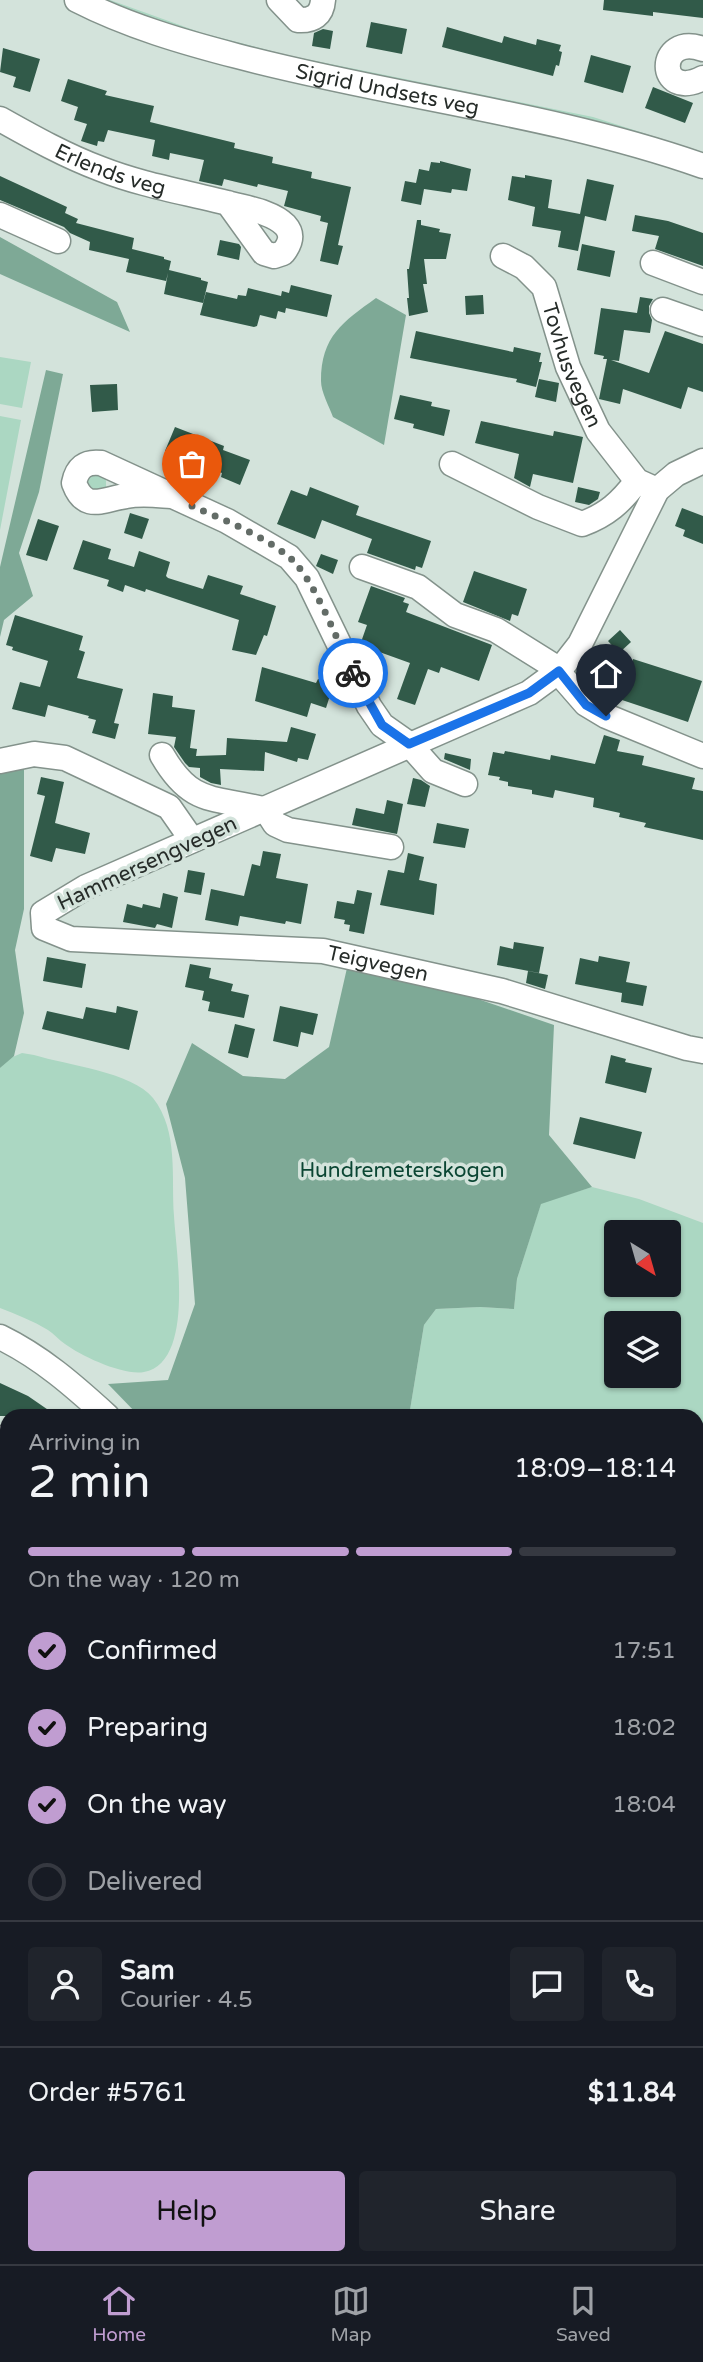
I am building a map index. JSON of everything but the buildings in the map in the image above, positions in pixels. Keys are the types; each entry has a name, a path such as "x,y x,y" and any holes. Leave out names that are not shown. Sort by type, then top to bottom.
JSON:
{"street":[{"name":"Sigrid Undsets veg","path":"77,0 139,27 266,64 555,122 657,149 703,166"},
{"path":"279,0 298,20 317,16 323,0"},
{"path":"703,50 686,47 676,50 668,58 666,66 668,74 681,83 691,83 703,78"},
{"name":"Erlends veg","path":"0,118 73,158 102,170 228,203"},
{"path":"0,215 58,241"},
{"name":"Tovhusvegen","path":"503,256 524,267 544,287 568,367 589,412 608,446 647,486"},
{"path":"653,263 703,283 697,322 663,310"},
{"name":"Hammersengvegen","path":"44,928 43,913 86,887 529,693 559,671 580,644 647,486 703,461"},
{"path":"452,464 538,507 582,524 602,517 621,501 647,486"},
{"path":"171,496 227,521 289,557 307,578 382,725 409,744 433,771 465,785"},
{"path":"362,566 418,587 455,615 496,630 559,671 586,705 703,756"},
{"path":"0,761 34,754 65,758 169,807 192,840"},
{"path":"162,755 173,775 198,796 266,810 275,824 288,830 391,847"},
{"name":"Teigvegen","path":"44,928 71,939 323,951 502,991 703,1051"},
{"path":"0,1337 40,1359 65,1377 99,1409"}],"green space":[{"path":"101,0 110,0 202,33 291,56 593,117 703,154 593,120 550,110 327,67 160,23"},
{"path":"0,237 117,302 130,332 0,274"},
{"path":"376,298 406,315 384,445 333,417 321,381 322,365 330,341 344,323"},
{"path":"0,357 31,362 22,408 0,404"},
{"path":"46,370 63,374 39,492 19,553 33,596 4,620 0,637 0,567"},
{"path":"0,416 21,420 0,530"},
{"path":"94,472 106,478 106,489 94,495 84,482"},
{"path":"24,768 24,909 15,950 24,1013 14,1056 0,1068 0,774"},
{"name":"Hundremeterskogen","path":"347,968 475,998 554,1025 549,1135 592,1187 541,1204 517,1279 514,1309 436,1309 424,1325 410,1409 132,1409 108,1384 168,1380 195,1304 185,1178 166,1104 192,1043 243,1076 285,1079 329,1047"},
{"path":"22,1053 98,1070 130,1082 153,1098 167,1125 172,1155 179,1304 170,1349 160,1364 144,1372 125,1371 92,1359 72,1349 42,1327 0,1308 0,1068 8,1059"},
{"path":"592,1187 639,1199 703,1223 703,1409 410,1409 424,1325 436,1309 514,1309 517,1279 541,1203"}],"way so far":[{"path":"192,506 227,521 289,557 307,578 353,673"}],"route":[{"path":"353,673 382,725 409,744 529,693 559,671 586,705 606,716"}]}
